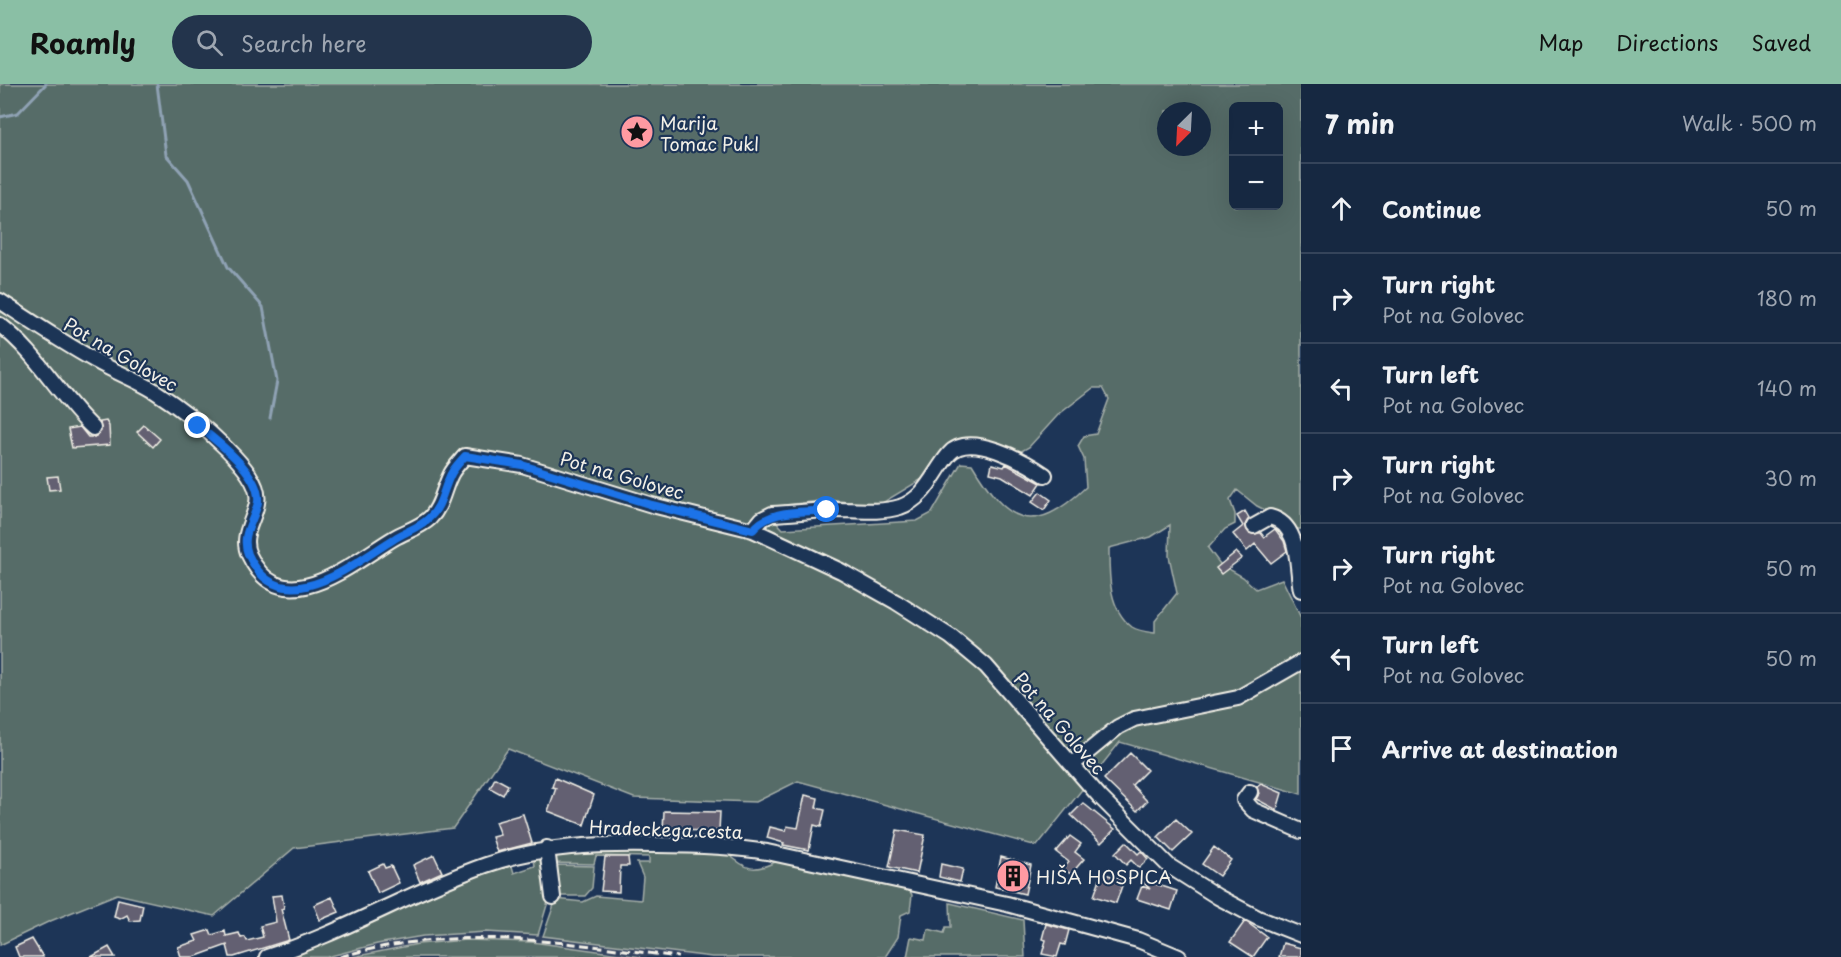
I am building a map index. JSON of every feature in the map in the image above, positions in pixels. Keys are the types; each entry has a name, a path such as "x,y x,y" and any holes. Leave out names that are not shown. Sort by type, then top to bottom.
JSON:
{"street":[{"name":"Pot na Golovec","path":"0,301 97,362 153,390 227,449 256,488 258,502 245,543 249,555 265,576 280,586 315,585 357,564 395,538 414,530 431,517 441,502 451,474 465,456 522,465 652,505 753,530 841,571 951,637 986,666 1100,797 1168,866 1228,902 1301,935"},
{"path":"0,325 32,354 75,410 93,428"},
{"path":"753,530 762,519 772,514 881,510 900,507 919,495 949,453 962,447 980,447 1009,454 1045,475"},
{"path":"1254,526 1270,517 1278,519 1286,527 1296,547 1301,590"},
{"path":"1073,764 1118,727 1134,719 1238,698 1301,662"},
{"path":"1250,792 1244,800 1253,810 1301,831"},
{"name":"Hradeckega cesta","path":"267,957 322,937 485,865 547,848 616,844 703,845 757,851 1007,904 1138,940 1179,957"},
{"path":"547,848 553,897"}],"shaded area":[{"path":"486,932 529,933 712,957 641,957 532,942 466,940 418,944 353,957 327,957 377,944 423,936"}],"green space":[{"path":"0,84 1301,84 1301,529 1292,529 1279,517 1257,506 1237,490 1230,500 1235,514 1235,524 1225,529 1208,548 1220,564 1243,577 1256,589 1282,579 1301,618 1301,794 1120,742 1037,846 798,781 756,802 634,798 508,749 453,828 294,848 214,916 117,894 48,922 0,945","holes":["1093,388 1103,388 1109,399 1096,434 1084,436 1078,446 1084,459 1086,487 1067,503 1050,513 1035,518 1022,517 1009,511 997,500 972,464 961,463 932,513 917,521 783,529 772,517 785,505 829,500 879,505 932,473 952,446 970,453 1018,453 1029,447 1058,415","1170,525 1169,556 1177,593 1155,621 1155,633 1143,631 1132,627 1118,611 1111,590 1109,548 1151,537"]},
{"path":"590,850 727,853 750,868 762,867 777,861 908,888 912,895 910,911 901,915 898,937 885,957 712,957 543,936 556,899 583,902 596,896 641,900 643,877 637,863 649,863 649,857 596,856 594,864 552,863 552,855"},
{"path":"544,857 550,895 538,935 486,932 423,936 377,944 327,957 286,957 461,881 511,863 514,873 535,866 534,859"},
{"path":"552,865 594,866 592,888 585,896 560,896 556,892"},
{"path":"950,903 1023,920 1025,957 907,957 911,937 926,940 928,929 944,933 946,927 951,927"},
{"path":"466,940 532,942 641,957 353,957 418,944"}],"building":[{"path":"106,421 109,426 110,445 72,448 68,429 80,427 88,437 95,437 101,431 100,422"},
{"path":"144,425 160,439 153,447 137,432"},
{"path":"992,464 1004,467 1006,464 1041,483 1033,495 1002,476 990,473"},
{"path":"58,476 60,489 49,490 47,477"},
{"path":"1040,492 1051,500 1044,510 1032,502"},
{"path":"1245,511 1249,518 1245,525 1249,533 1261,533 1264,537 1275,529 1284,541 1287,551 1271,563 1255,544 1247,551 1233,534 1243,526 1237,516"},
{"path":"1236,552 1242,558 1221,574 1216,568"},
{"path":"1130,753 1147,770 1132,785 1147,801 1137,811 1104,779"},
{"path":"495,778 508,785 503,795 490,788"},
{"path":"555,778 594,795 584,825 548,811 556,788 552,787"},
{"path":"1261,784 1282,793 1277,810 1256,799 1259,794 1257,787"},
{"path":"805,795 818,798 816,808 825,810 821,827 814,825 809,850 783,845 784,843 767,838 770,827 786,831 787,826 798,828"},
{"path":"1083,803 1115,829 1101,843 1071,815"},
{"path":"664,811 720,812 719,831 663,830"},
{"path":"523,814 532,843 497,852 492,837 500,835 495,822"},
{"path":"1176,819 1192,834 1173,852 1158,837"},
{"path":"897,830 925,835 917,873 889,867"},
{"path":"1070,836 1081,844 1075,852 1084,859 1071,874 1063,869 1069,862 1056,852"},
{"path":"1126,842 1138,854 1141,851 1148,859 1139,868 1131,860 1126,865 1115,853"},
{"path":"1214,847 1231,860 1219,876 1202,864"},
{"path":"434,855 442,872 420,882 413,865"},
{"path":"605,857 628,857 629,866 620,866 619,892 601,891"},
{"name":"HIŠA HOSPICA","path":"1001,857 1031,865 1025,894 995,887"},
{"path":"383,864 385,868 391,866 399,883 378,893 368,871"},
{"path":"941,864 963,869 960,882 939,877"},
{"path":"1102,873 1124,880 1116,903 1094,896"},
{"path":"1140,879 1177,891 1171,910 1137,899 1142,886 1150,889"},
{"path":"282,895 284,908 281,909 289,940 234,957 230,957 227,945 194,957 181,957 178,947 197,941 194,935 210,930 212,935 225,931 226,936 239,933 241,938 245,937 247,941 263,937 260,926 276,922 272,896"},
{"path":"332,897 339,912 320,920 314,905"},
{"path":"118,899 143,905 140,920 130,921 127,915 120,919 114,917"},
{"path":"1245,921 1267,937 1253,957 1230,942"},
{"path":"1046,924 1069,930 1065,945 1061,944 1057,957 1042,954 1046,940 1042,939"},
{"path":"32,939 43,957 19,957 15,947"},
{"path":"1283,943 1301,948 1301,957 1279,957"},
{"path":"109,947 115,957 91,957"}],"waterway":[{"path":"0,117 18,113 46,84"},
{"path":"157,84 166,155 188,180 228,267 263,307 277,381 270,418"}],"railway":[{"path":"340,957 382,947 424,941 466,939 550,942 678,957"}],"place":[{"name":"Marija Tomac Pukl","path":"637,132"},
{"name":"HIŠA HOSPICA","path":"1013,876"}],"route":[{"path":"198,426 227,449 253,481 258,502 248,527 245,543 258,569 280,586 315,585 357,564 395,538 414,530 431,517 441,502 451,474 465,456 522,465 652,505 753,530 762,519 772,514 827,510"}]}
